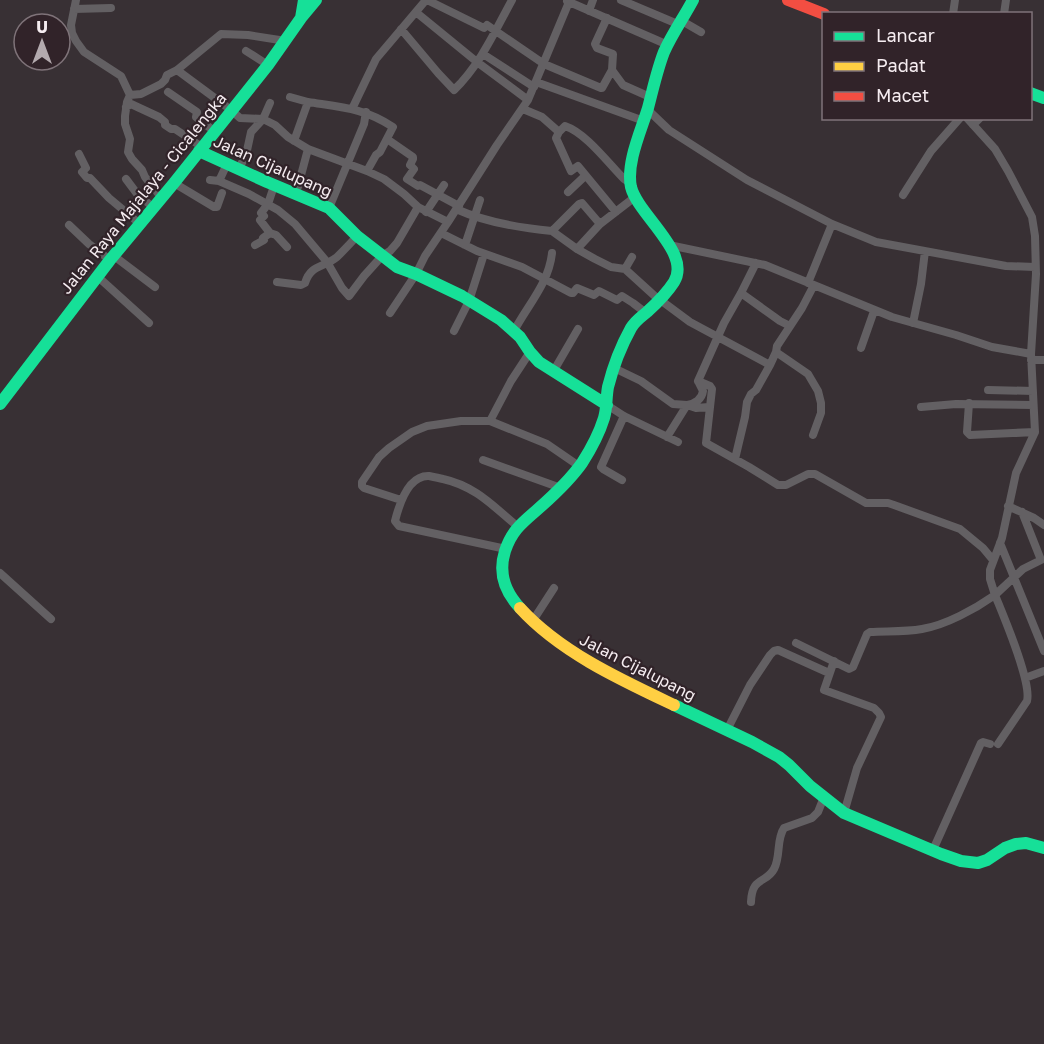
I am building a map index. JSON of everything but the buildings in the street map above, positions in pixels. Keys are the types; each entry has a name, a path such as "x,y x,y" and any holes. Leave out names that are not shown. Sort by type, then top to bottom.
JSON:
{"street":[{"name":"Jalan Raya Majalaya - Cicalengka","path":"0,404 97,276 268,65 301,18 304,0"},
{"path":"301,18 316,0"},
{"path":"352,110 376,59 427,0 484,28 487,25 544,64 601,88 612,70 613,54 597,48 595,44 607,18"},
{"path":"401,29 454,90 464,81 480,58 497,31 512,0"},
{"path":"589,10 593,0"},
{"path":"621,0 637,4 701,32"},
{"path":"788,0 822,13"},
{"path":"390,313 497,145 523,109 544,64 567,1 668,45"},
{"path":"678,442 624,416 607,405 608,390 614,368 634,322 673,286 678,273 676,257 635,197 630,183 641,124 656,74 691,1"},
{"path":"111,8 75,5 71,30 84,52 122,76 130,95 125,116 129,139 128,152 142,170 157,202"},
{"path":"417,13 480,58 528,100"},
{"path":"130,95 141,94 160,84 167,75 177,70 221,34 248,35 285,41"},
{"path":"246,51 268,65"},
{"path":"480,58 535,85 647,109"},
{"path":"177,70 240,118 263,119 308,149 384,179 422,209 448,222"},
{"path":"612,70 623,85 669,129 747,180 832,224 876,242 1006,266 1038,261"},
{"path":"168,92 197,112 196,117 214,131"},
{"path":"290,97 366,112 393,127 367,171"},
{"path":"294,141 308,102"},
{"path":"270,103 263,119 251,132 246,155 215,181 238,189 268,204 295,224 327,262 349,296 382,256 397,243 422,209 444,185"},
{"path":"126,107 131,104 159,117 165,125 175,129 201,149"},
{"path":"523,109 542,117 560,132"},
{"path":"328,208 364,124 366,112"},
{"path":"903,195 931,151 958,120"},
{"path":"933,850 981,743 994,744 1027,701 1028,696 1025,678 1006,620 994,595 990,574 1000,543 1016,473 1035,432 1031,357 1038,261 1032,217 995,149 973,121"},
{"path":"616,212 578,166 571,171 556,138 560,132 566,126 575,130 630,183"},
{"path":"387,139 413,157 410,165 414,169 406,179 437,194 474,217 552,231 577,249 611,267 625,270 690,322 770,365"},
{"name":"Jalan Cijalupang","path":"201,149 232,167 328,208 357,236 397,267 469,301 501,320 514,331 539,362 607,405 595,439 579,466 561,488 517,526 501,566 502,583 509,597 551,637 648,692 755,742 781,758 812,789 844,813 955,859 979,862 989,860 1013,844 1024,842 1044,848"},
{"path":"296,194 308,149"},
{"path":"79,154 86,168 82,172 87,178 90,178 140,224"},
{"path":"568,192 585,176"},
{"path":"126,179 138,195 157,202"},
{"path":"174,183 214,207 217,207 222,193"},
{"path":"274,186 268,204 261,213 264,216 260,220 270,233 276,235 287,247"},
{"path":"577,249 600,224 635,197"},
{"path":"465,245 480,200"},
{"path":"552,231 582,203 600,224"},
{"path":"735,459 747,402 770,365 777,346 802,308 832,224"},
{"path":"69,225 89,244 155,287"},
{"path":"255,245 270,233"},
{"path":"441,233 484,254 522,267 571,293 577,288 594,295 599,291 617,300 622,296 646,313"},
{"path":"278,282 301,285 305,283 307,275 316,267 334,259 357,236"},
{"path":"669,245 776,268 874,311 999,349 1044,360"},
{"path":"913,324 925,251"},
{"path":"454,331 469,301 484,254"},
{"path":"514,331 545,278 552,254"},
{"path":"625,270 632,257"},
{"path":"667,437 687,405 696,403 703,394 698,381 717,337 756,263"},
{"path":"97,276 149,322"},
{"path":"741,293 790,326"},
{"path":"1034,310 1044,310"},
{"path":"861,348 874,311"},
{"path":"553,372 578,329"},
{"path":"490,421 510,381 530,352"},
{"path":"776,352 808,374 813,382 821,403 821,413 813,435"},
{"path":"614,368 640,381 673,404 696,408 709,407"},
{"path":"698,381 711,388 706,443 778,485 786,485 808,474 815,474 866,503 888,503 960,529 977,542 993,560"},
{"path":"988,390 1033,391"},
{"path":"921,407 969,404 1033,405"},
{"path":"969,404 967,432 970,435 1035,432"},
{"path":"622,480 602,467 624,416"},
{"path":"400,500 364,488 362,482 379,457 389,448 412,432 427,426 461,421 490,421 547,444 579,466"},
{"path":"483,460 561,488"},
{"path":"506,549 399,526 395,521 400,500 419,478 429,476 464,485 517,526"},
{"path":"1008,506 1044,525"},
{"path":"796,643 851,669 870,632 920,629 937,625 983,603 1029,565 1043,563 1022,512"},
{"path":"1000,543 1044,651"},
{"path":"0,573 51,619"},
{"path":"532,621 554,588"},
{"path":"728,730 750,685 774,651 778,650 829,673"},
{"path":"834,661 824,688 826,691 874,708 881,717 856,768 844,813"},
{"path":"1025,678 1044,671"},
{"path":"751,902 751,892 756,884 775,868 780,836 784,828 812,818 818,812 824,797"}],"traffic: fast":[{"path":"0,404 110,260 268,65 301,18 304,0"},
{"path":"301,18 316,0"},
{"path":"520,608 504,582 502,567 508,544 518,527 562,487 585,458 602,424 610,379 627,335 634,323 668,290 678,271 676,259 670,247 636,198 630,178 635,147 664,52 693,0"},
{"path":"1032,94 1044,98"},
{"path":"199,151 329,208 357,236 397,267 462,296 501,320 520,337 539,362 607,405"},
{"path":"674,705 779,757 844,813 941,854 961,861 978,863 1016,844 1026,843 1044,848"}],"traffic: slow":[{"path":"520,608 553,638 592,664 674,705"}],"traffic: jam":[{"path":"788,0 822,13"}]}
